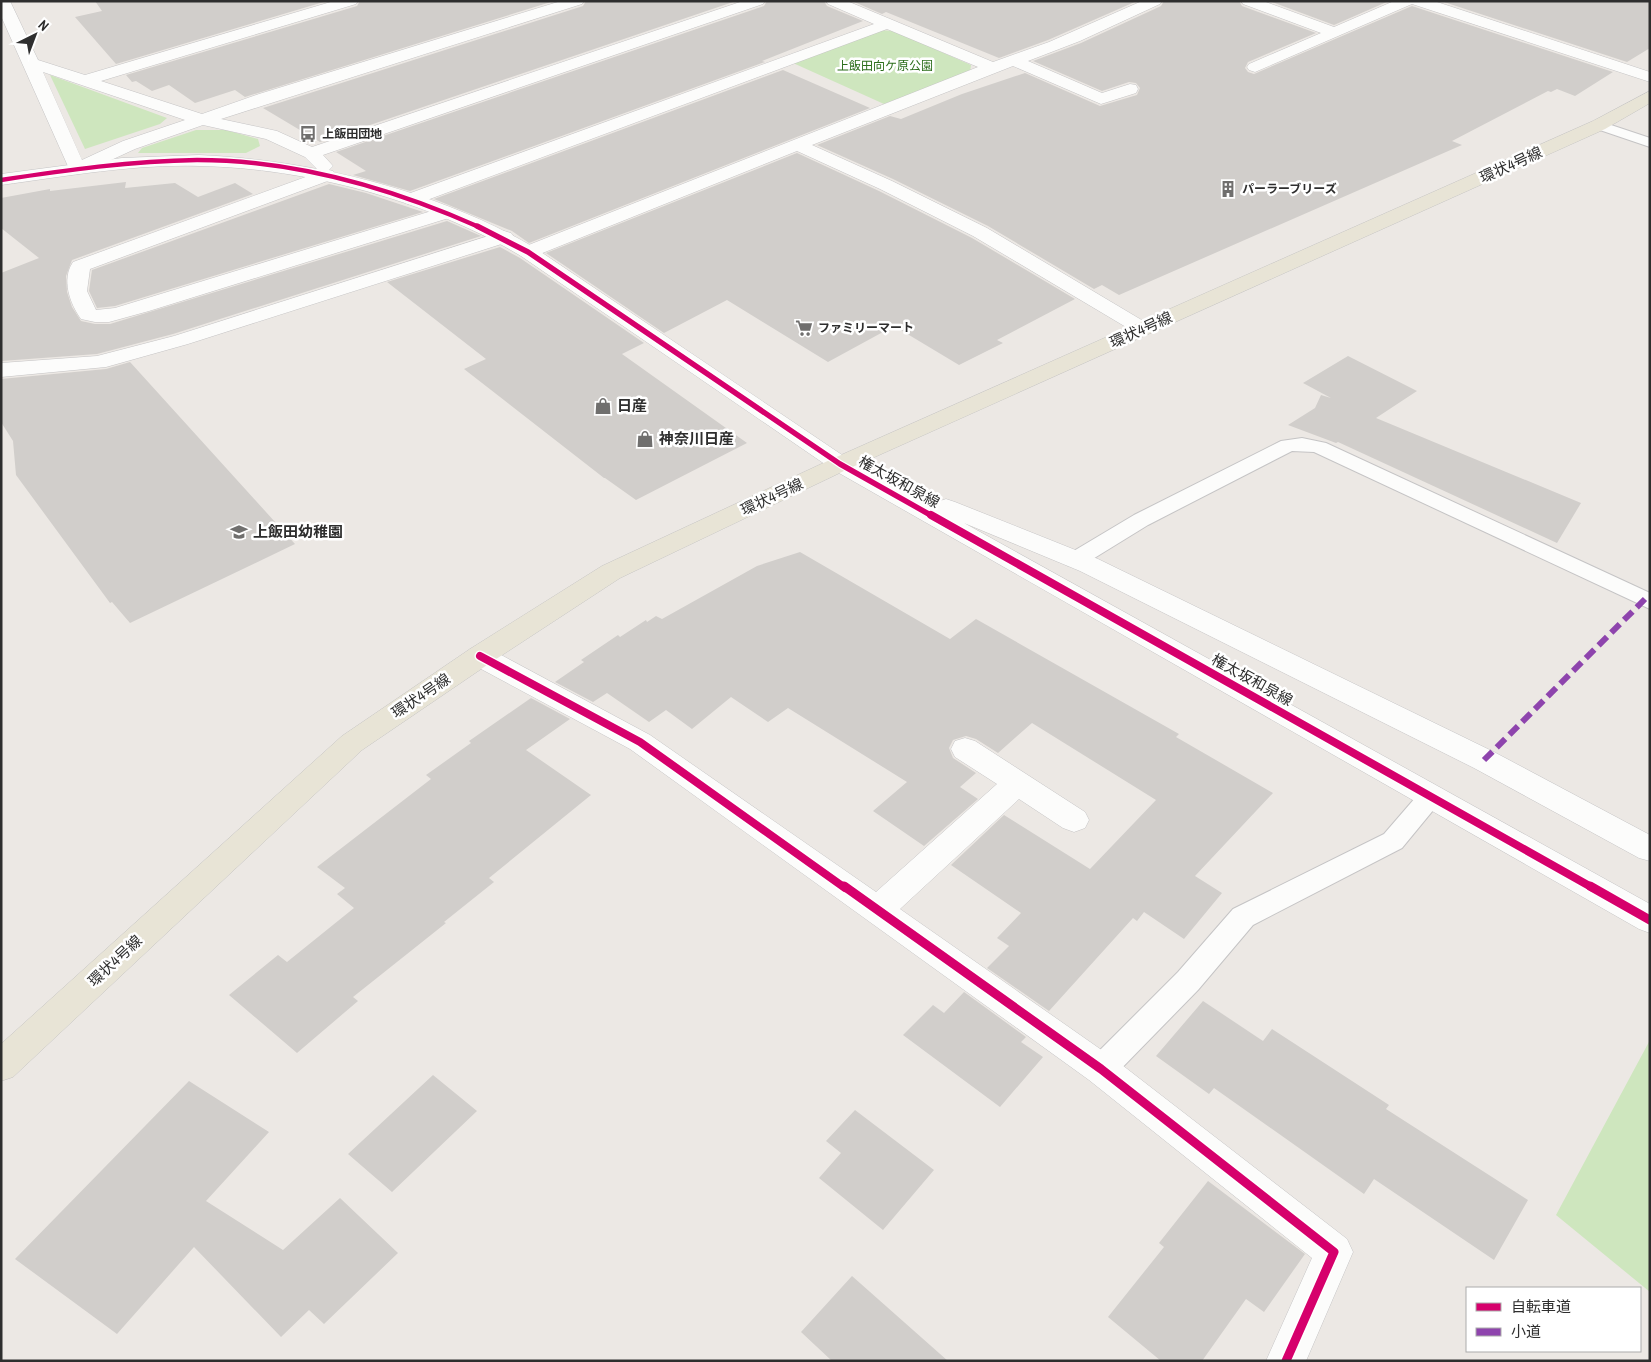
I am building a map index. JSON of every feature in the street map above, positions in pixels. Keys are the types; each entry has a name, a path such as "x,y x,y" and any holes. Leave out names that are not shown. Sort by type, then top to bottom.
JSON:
{"main road":[{"name":"環状4号線","path":"1,1066 352,743 480,656 611,572 840,464 1599,125 1650,96"}],"street":[{"path":"2,1 77,170"},
{"path":"87,80 351,1"},
{"path":"77,170 129,145 265,98 577,1"},
{"path":"310,153 758,1"},
{"path":"833,1 992,67"},
{"path":"528,252 992,67 1015,61 1103,26 1155,1"},
{"path":"1248,1 1333,32"},
{"path":"1255,67 1407,1"},
{"path":"1418,1 1650,77"},
{"path":"412,199 887,24"},
{"path":"4,51 27,55 87,80 203,120 272,135 310,153 332,176"},
{"path":"1015,61 1101,99 1130,89"},
{"path":"798,145 886,185 980,232 1143,329"},
{"path":"1,180 120,163 164,160 213,161 261,165 332,176 412,199 504,236 840,464"},
{"path":"332,176 80,266 77,291 88,315 99,317 112,316 444,213"},
{"path":"1,370 98,362 181,340 504,236"},
{"name":"権太坂和泉線","path":"840,464 1075,560 1484,760 1650,849"},
{"name":"権太坂和泉線","path":"840,464 1650,920"},
{"path":"480,656 640,742 1102,1069 1334,1252 1286,1361"},
{"path":"965,749 1074,820"},
{"path":"877,910 1017,784"}],"lane":[{"path":"1599,125 1650,143"},
{"path":"1075,560 1141,520 1288,446 1302,444 1320,447 1650,602"},
{"path":"1102,1069 1188,981 1243,917 1393,841 1431,797"}],"green space":[{"name":"上飯田向ケ原公園","path":"878,30 894,31 971,65 970,72 884,104 793,63"},
{"path":"50,75 167,118 160,124 85,149"},
{"path":"196,130 226,130 258,139 260,146 246,153 138,153 142,148"},
{"path":"1650,1040 1650,1292 1556,1215"}],"building":[{"path":"95,1 327,1 116,64 75,17 102,11"},
{"path":"360,1 554,1 245,97 235,90 195,103 169,85 152,91 136,81 132,82 126,75 357,6"},
{"path":"586,1 736,1 320,142 263,108 583,6"},
{"path":"767,1 824,1 827,6 863,21 762,61 765,62 410,191 353,175 366,171 336,152 764,6"},
{"path":"852,1 1137,1 1048,40 999,58 886,12 882,14"},
{"path":"1164,1 1239,1 1242,6 1316,33 1248,62 1245,68 1248,72 1254,74 1412,6 1613,72 1575,96 1557,89 1551,92 1548,91 1452,141 1462,145 1119,295 1102,285 1094,289 988,226 893,179 817,145 890,116 901,119 962,94 1025,73 1100,106 1137,95 1140,88 1136,83 1129,82 1102,91 1033,61 1081,43 1161,6"},
{"path":"1269,1 1389,1 1334,25"},
{"path":"1441,1 1650,1 1650,48 1627,62"},
{"path":"783,70 870,108 529,243 512,231 434,199"},
{"path":"797,153 879,191 972,238 1075,299 997,340 1003,343 959,365 894,326 828,362 727,300 664,333 546,253"},
{"path":"126,182 125,188 175,183 198,197 235,183 253,194 72,260 66,276 67,292 72,307 81,321 95,324 110,324 447,221 481,236 173,334 97,354 1,361 1,273 39,258 1,228 1,198 50,189 50,191"},
{"path":"329,184 366,193 423,212 115,306 97,308 89,291 92,270"},
{"name":"日産","path":"500,247 520,258 644,343 622,354 747,443 636,500 604,478 464,369 486,359 387,282"},
{"path":"1348,356 1417,391 1376,418 1581,503 1557,543 1338,442 1336,443 1288,425 1315,408 1321,395 1331,398 1303,383"},
{"path":"130,362 295,544 130,623 112,602 110,603 16,475 13,441 1,422 1,379 106,369"},
{"path":"800,552 950,639 976,619 1179,734 1176,737 1273,793 1195,876 1222,893 1184,939 1144,912 1137,921 1133,918 1049,1011 987,968 1009,946 997,938 1021,913 951,865 1004,815 1090,869 1156,800 1032,723 998,753 976,739 966,736 953,740 949,748 953,758 976,773 960,787 978,799 924,846 873,811 907,782 788,708 768,722 731,697 692,729 666,710 649,722 607,693 593,702 555,682 584,662 581,660 618,635 620,637 646,620 647,622 656,616 662,619 757,566"},
{"path":"531,698 570,719 526,750 591,795 489,878 494,882 444,922 446,923 353,997 358,1001 297,1053 229,995 278,955 287,962 354,908 337,894 345,888 317,867 431,779 426,775 471,743 469,741"},
{"path":"964,992 1026,1037 1021,1042 1043,1057 1000,1107 903,1035 933,1005 944,1013"},
{"path":"1203,1001 1263,1041 1272,1029 1389,1105 1386,1109 1528,1200 1494,1260 1374,1179 1364,1194 1214,1088 1209,1094 1156,1056"},
{"path":"433,1075 477,1111 392,1192 348,1154"},
{"path":"189,1081 269,1132 206,1201 283,1250 340,1198 398,1253 324,1324 309,1310 281,1337 194,1247 117,1334 15,1259"},
{"path":"855,1110 934,1170 883,1230 819,1178 841,1153 826,1141"},
{"path":"1208,1181 1305,1254 1264,1312 1246,1299 1202,1361 1161,1361 1108,1317 1164,1247 1159,1243"},
{"path":"852,1276 948,1361 832,1361 801,1332"}],"marked path":[{"path":"1484,760 1645,599"}],"cycle path":[{"path":"1,180 82,168 143,162 199,160 235,162 270,166 341,179 409,200 487,230 528,252 840,464 1650,920"},
{"path":"480,656 640,742 1101,1069 1334,1252 1286,1361"}],"place":[{"name":"上飯田団地","path":"308,134"},
{"name":"パーラーブリーズ","path":"1228,189"},
{"name":"ファミリーマート","path":"804,328"},
{"name":"日産","path":"603,406"},
{"name":"神奈川日産","path":"645,439"},
{"name":"上飯田幼稚園","path":"239,532"}]}
